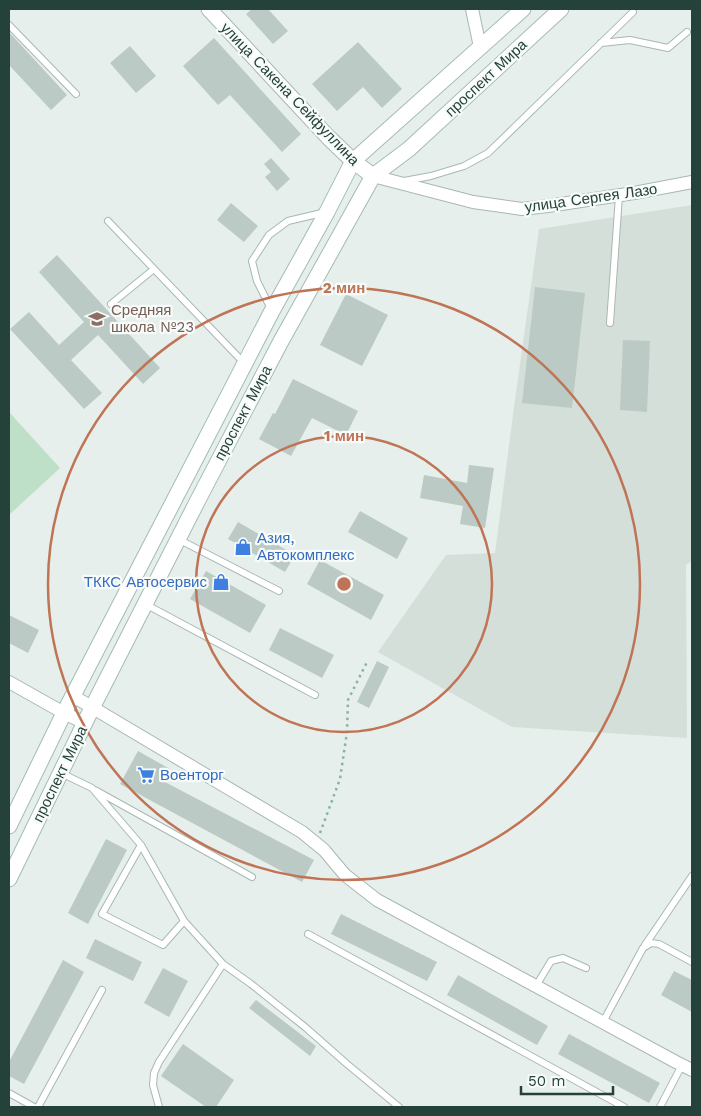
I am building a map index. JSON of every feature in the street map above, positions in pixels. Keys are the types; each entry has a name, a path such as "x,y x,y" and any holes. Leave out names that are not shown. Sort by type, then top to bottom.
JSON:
{"main road":[{"name":"улица Сакена Сейфуллина","path":"209,9 328,137 352,161 373,176"},
{"name":"проспект Мира","path":"9,826 64,713 272,311 327,212 352,161 523,9"},
{"name":"проспект Мира","path":"9,879 92,708 178,539 280,343 373,176 409,149 562,9"}],"street":[{"path":"472,9 480,47"},
{"name":"улица Сергея Лазо","path":"373,176 473,202 522,209 619,196 692,182"},
{"path":"9,682 85,723"},
{"path":"73,696 302,832 324,850 345,875 377,900 687,1068"}],"lane":[{"path":"395,182 431,176 464,166 488,153 633,12"},
{"path":"9,25 76,94"},
{"path":"601,43 630,40 668,48 687,32"},
{"path":"610,323 619,196"},
{"path":"272,311 257,281 252,261 269,235 288,221 327,212"},
{"path":"108,221 245,364"},
{"path":"111,304 154,269"},
{"path":"178,539 279,591"},
{"path":"145,604 315,695"},
{"path":"61,772 252,877"},
{"path":"92,788 141,845 184,921 223,964 267,996 398,1107"},
{"path":"141,845 102,914 163,945 184,921"},
{"path":"603,1022 643,948 692,876"},
{"path":"308,934 624,1107"},
{"path":"643,948 651,943 659,944 692,962"},
{"path":"536,986 551,961 563,958 586,968"},
{"path":"159,1107 153,1084 154,1073 159,1062 223,964"},
{"path":"9,1094 36,1107 102,990"},
{"path":"660,1107 687,1068"}],"path":[{"path":"316,843 340,779 347,732 348,700 368,660"}],"shaded area":[{"path":"692,205 692,561 686,565 687,738 512,727 378,652 446,555 495,553 539,229"}],"green space":[{"path":"9,412 60,468 9,515"}],"building":[{"path":"252,9 268,9 288,31 273,44 246,14"},
{"path":"9,32 67,95 51,110 9,65"},
{"path":"214,38 301,134 282,152 230,95 218,105 183,66"},
{"path":"358,42 402,89 382,108 363,87 337,111 312,84"},
{"path":"130,46 156,76 136,93 110,63"},
{"path":"271,158 290,179 277,191 265,177 271,172 264,164"},
{"path":"231,203 258,226 244,242 217,220"},
{"path":"57,255 160,368 143,384 98,335 71,360 102,393 84,409 10,329 29,312 59,345 84,322 39,272"},
{"path":"535,287 585,293 572,408 522,403"},
{"path":"346,294 388,315 362,366 320,345"},
{"path":"623,340 650,341 647,412 620,410"},
{"path":"293,379 358,411 346,435 312,418 291,456 259,439 273,413 275,414"},
{"path":"469,465 494,468 485,528 460,524 463,506 420,498 424,475 467,483"},
{"path":"360,511 408,538 397,559 348,532"},
{"path":"238,522 295,555 285,572 228,539"},
{"path":"320,560 384,595 371,620 307,584"},
{"path":"206,571 266,605 250,633 190,599"},
{"path":"9,615 39,630 28,653 9,643"},
{"path":"280,628 334,655 322,678 269,650"},
{"path":"377,661 389,667 369,708 357,702"},
{"path":"138,751 170,769 163,781 314,860 302,882 120,784"},
{"path":"106,839 127,850 88,924 68,913"},
{"path":"341,914 437,962 427,981 331,934"},
{"path":"95,939 142,962 133,981 86,958"},
{"path":"63,960 84,972 24,1084 9,1076 9,1062"},
{"path":"163,968 188,981 169,1017 144,1003"},
{"path":"674,971 692,980 692,1012 661,995"},
{"path":"458,975 548,1026 537,1045 447,995"},
{"path":"256,1000 316,1046 310,1056 249,1008"},
{"path":"569,1034 660,1083 649,1103 558,1054"},
{"path":"183,1044 234,1080 216,1107 206,1107 161,1076"}],"place":[{"name":"Средняя школа №23","path":"97,319"},
{"name":"Азия, Автокомплекс","path":"243,547"},
{"name":"ТККС Автосервис","path":"221,582"},
{"name":"Военторг","path":"146,775"}]}
